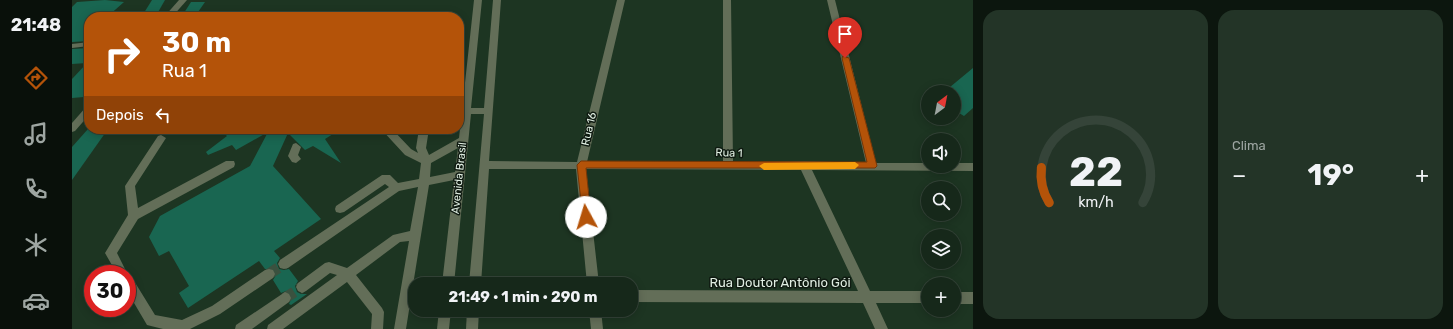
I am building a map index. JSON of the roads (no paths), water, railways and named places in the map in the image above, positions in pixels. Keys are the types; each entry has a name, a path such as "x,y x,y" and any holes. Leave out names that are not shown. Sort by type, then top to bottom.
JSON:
{"street":[{"path":"172,12 183,0"},
{"name":"Avenida Brasil","path":"464,130 478,0"},
{"name":"Avenida Brasil","path":"476,277 497,0"},
{"name":"Rua 16","path":"592,277 581,165 621,0"},
{"path":"727,0 728,166"},
{"path":"831,0 872,166"},
{"path":"72,46 84,45"},
{"path":"466,111 488,111"},
{"path":"72,128 84,115"},
{"path":"392,134 408,152 426,161"},
{"path":"400,329 424,181 426,161 421,148 423,134"},
{"name":"Avenida Brasil","path":"449,277 464,134"},
{"path":"134,216 130,186 161,138"},
{"path":"426,161 463,140"},
{"path":"296,147 293,156 296,159"},
{"path":"118,265 111,253 134,216 230,164"},
{"name":"Rua 1","path":"484,165 804,165 973,167"},
{"path":"804,165 882,329"},
{"path":"284,264 396,187 460,174"},
{"path":"340,209 386,178 396,187"},
{"path":"273,329 397,238 415,235"},
{"path":"302,287 329,267 348,274 378,312 377,329"},
{"path":"136,295 151,321 183,326 216,310 269,274"},
{"name":"Rua Doutor Antônio Gói","path":"638,296 921,298"},
{"path":"241,329 285,298"},
{"path":"961,298 973,298"},
{"path":"443,329 444,317"},
{"path":"472,329 473,317"},
{"path":"596,317 597,329"}],"tunnel":[{"path":"269,274 284,264"},
{"path":"285,298 302,287"}]}
